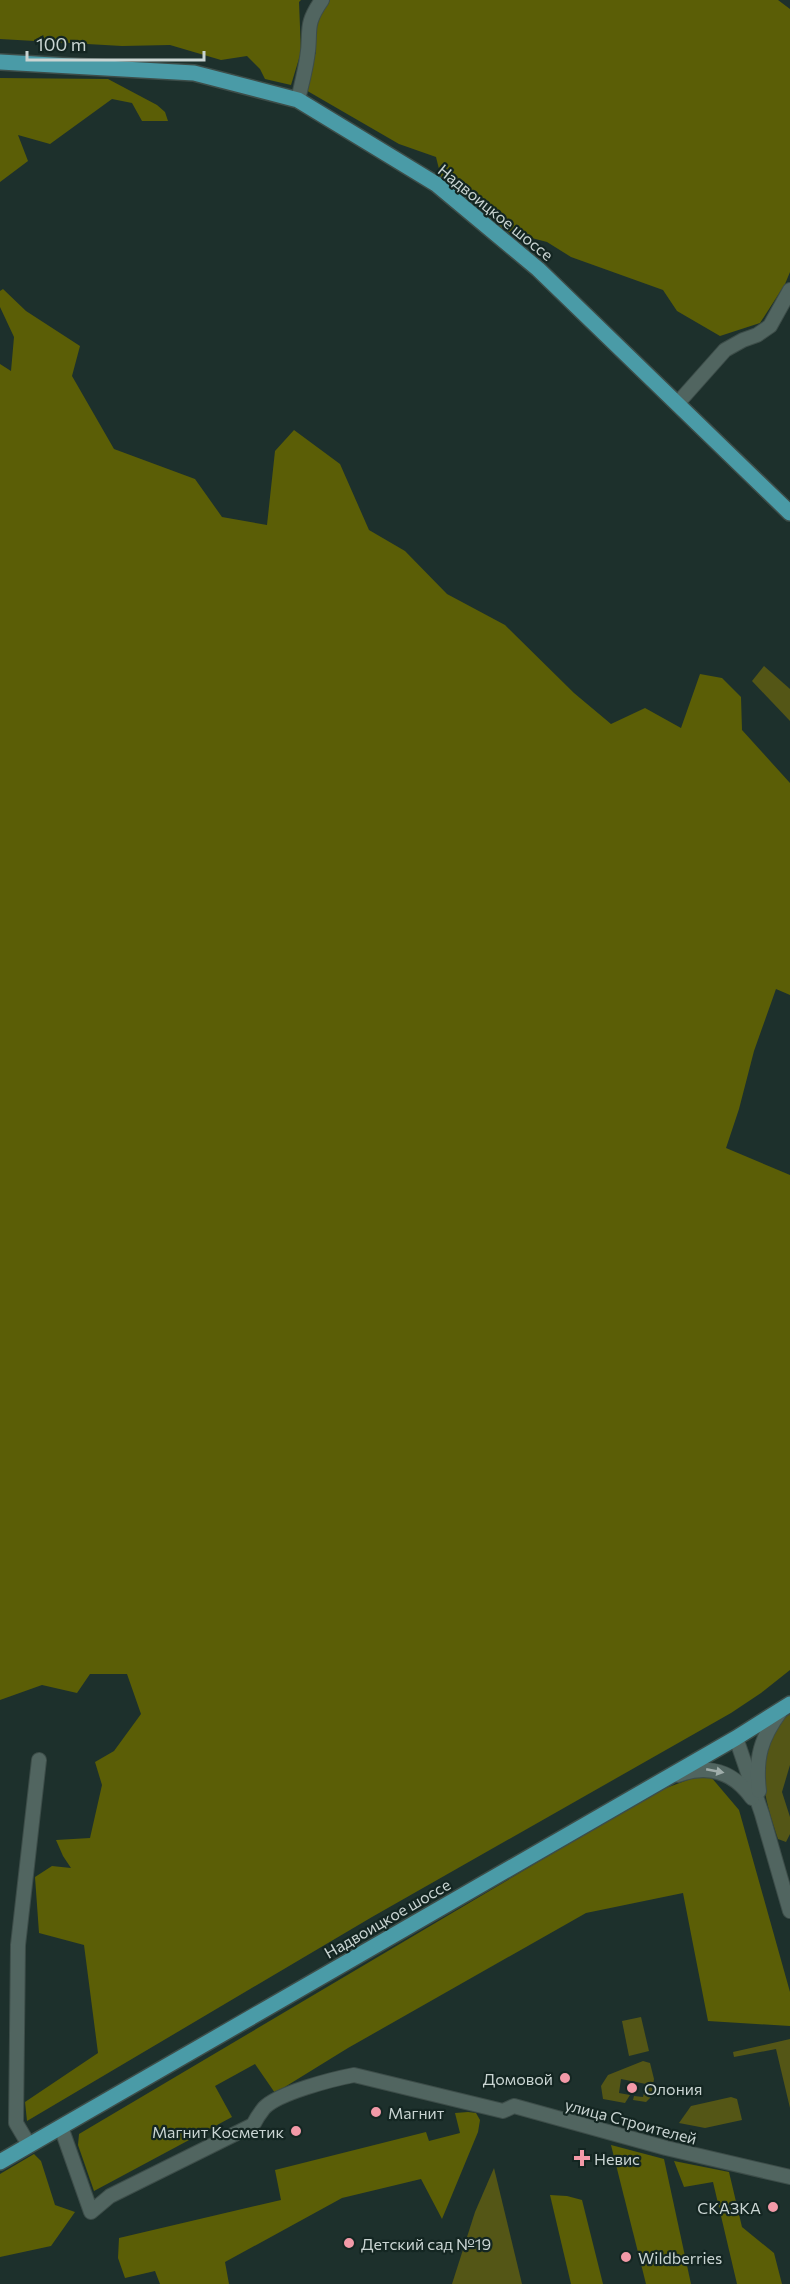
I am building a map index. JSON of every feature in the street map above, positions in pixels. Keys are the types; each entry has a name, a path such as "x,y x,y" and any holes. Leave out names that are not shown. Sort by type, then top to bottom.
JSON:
{"main road":[{"name":"Надвоицкое шоссе","path":"0,62 194,73 298,100 436,184 538,269 790,513"},
{"name":"Надвоицкое шоссе","path":"0,2162 785,1708"}],"street":[{"path":"298,100 308,56 311,16 322,0"},
{"path":"678,404 725,350 757,335 770,326 790,290"},
{"path":"762,1814 758,1783 758,1754 766,1731 785,1708"},
{"path":"736,1738 762,1814 790,1911"},
{"path":"29,2145 16,2123 18,1945 39,1760"},
{"path":"659,1782 694,1770 716,1770 725,1773 740,1784 762,1814"},
{"name":"улица Строителей","path":"61,2127 92,2212 110,2196 253,2124 265,2107 308,2087 331,2079 354,2075 503,2110 514,2106 666,2148 790,2177"}],"shaded area":[{"path":"0,0 301,0 299,2 301,52 291,85 265,79 260,69 247,56 221,60 170,45 122,46 0,39"},
{"path":"330,0 778,0 790,9 790,272 760,323 720,336 677,311 663,290 571,257 547,242 505,231 477,203 441,177 436,157 399,144 304,89 307,68 316,53 309,41 313,27"},
{"path":"0,78 108,79 157,105 165,112 168,121 142,121 132,103 112,99 50,144 18,135 28,161 0,182"},
{"path":"3,289 26,311 80,346 72,376 114,449 195,479 222,517 267,525 275,451 294,430 340,464 369,530 405,551 447,594 505,625 574,693 611,724 645,708 681,728 700,674 722,678 741,697 742,730 790,783 790,995 776,989 754,1051 726,1148 790,1175 790,1670 731,1713 372,1917 27,2121 25,2102 98,2053 84,1945 39,1933 35,1877 52,1866 71,1868 56,1840 90,1838 102,1785 95,1762 114,1751 141,1714 127,1674 90,1674 77,1693 42,1685 0,1700 0,364 11,371 14,337 0,307 0,291"},
{"path":"764,666 790,689 790,721 752,681"},
{"path":"787,1715 790,1715 790,1765 782,1792 790,1817 790,1834 786,1842 778,1839 768,1807 763,1774 768,1743 775,1728"},
{"path":"711,1777 739,1810 790,1992 790,2026 708,2021 683,1893 586,1913 348,2048 275,2093 255,2064 215,2086 232,2117 94,2191 78,2145 79,2134 658,1791 693,1778"},
{"path":"641,2017 649,2051 629,2056 622,2021"},
{"path":"790,2039 790,2108 776,2049 734,2057 733,2052"},
{"path":"643,2061 650,2063 654,2079 651,2097 646,2102 633,2100 634,2096 643,2097 646,2084 621,2079 619,2093 630,2095 625,2103 603,2099 601,2086 608,2075"},
{"path":"731,2097 737,2099 742,2120 705,2128 679,2123 691,2106"},
{"path":"455,2113 476,2113 480,2120 478,2132 442,2219 421,2179 342,2198 225,2262 229,2284 160,2284 155,2271 125,2278 118,2258 119,2238 281,2200 275,2170 426,2132 429,2141 460,2133"},
{"path":"611,2145 664,2159 691,2284 646,2284"},
{"path":"34,2154 41,2161 55,2205 75,2212 51,2246 0,2257 0,2174"},
{"path":"674,2161 729,2172 742,2227 774,2253 782,2284 737,2284 713,2182 684,2187"},
{"path":"494,2168 522,2284 452,2284 475,2212"},
{"path":"550,2195 582,2200 603,2284 571,2284"}],"place":[{"name":"Домовой","path":"565,2078"},
{"name":"Олония","path":"632,2088"},
{"name":"Магнит","path":"376,2112"},
{"name":"Магнит Косметик","path":"296,2131"},
{"name":"Невис","path":"582,2158"},
{"name":"СКАЗКА","path":"773,2207"},
{"name":"Детский сад №19","path":"349,2243"},
{"name":"Wildberries","path":"626,2257"}]}
